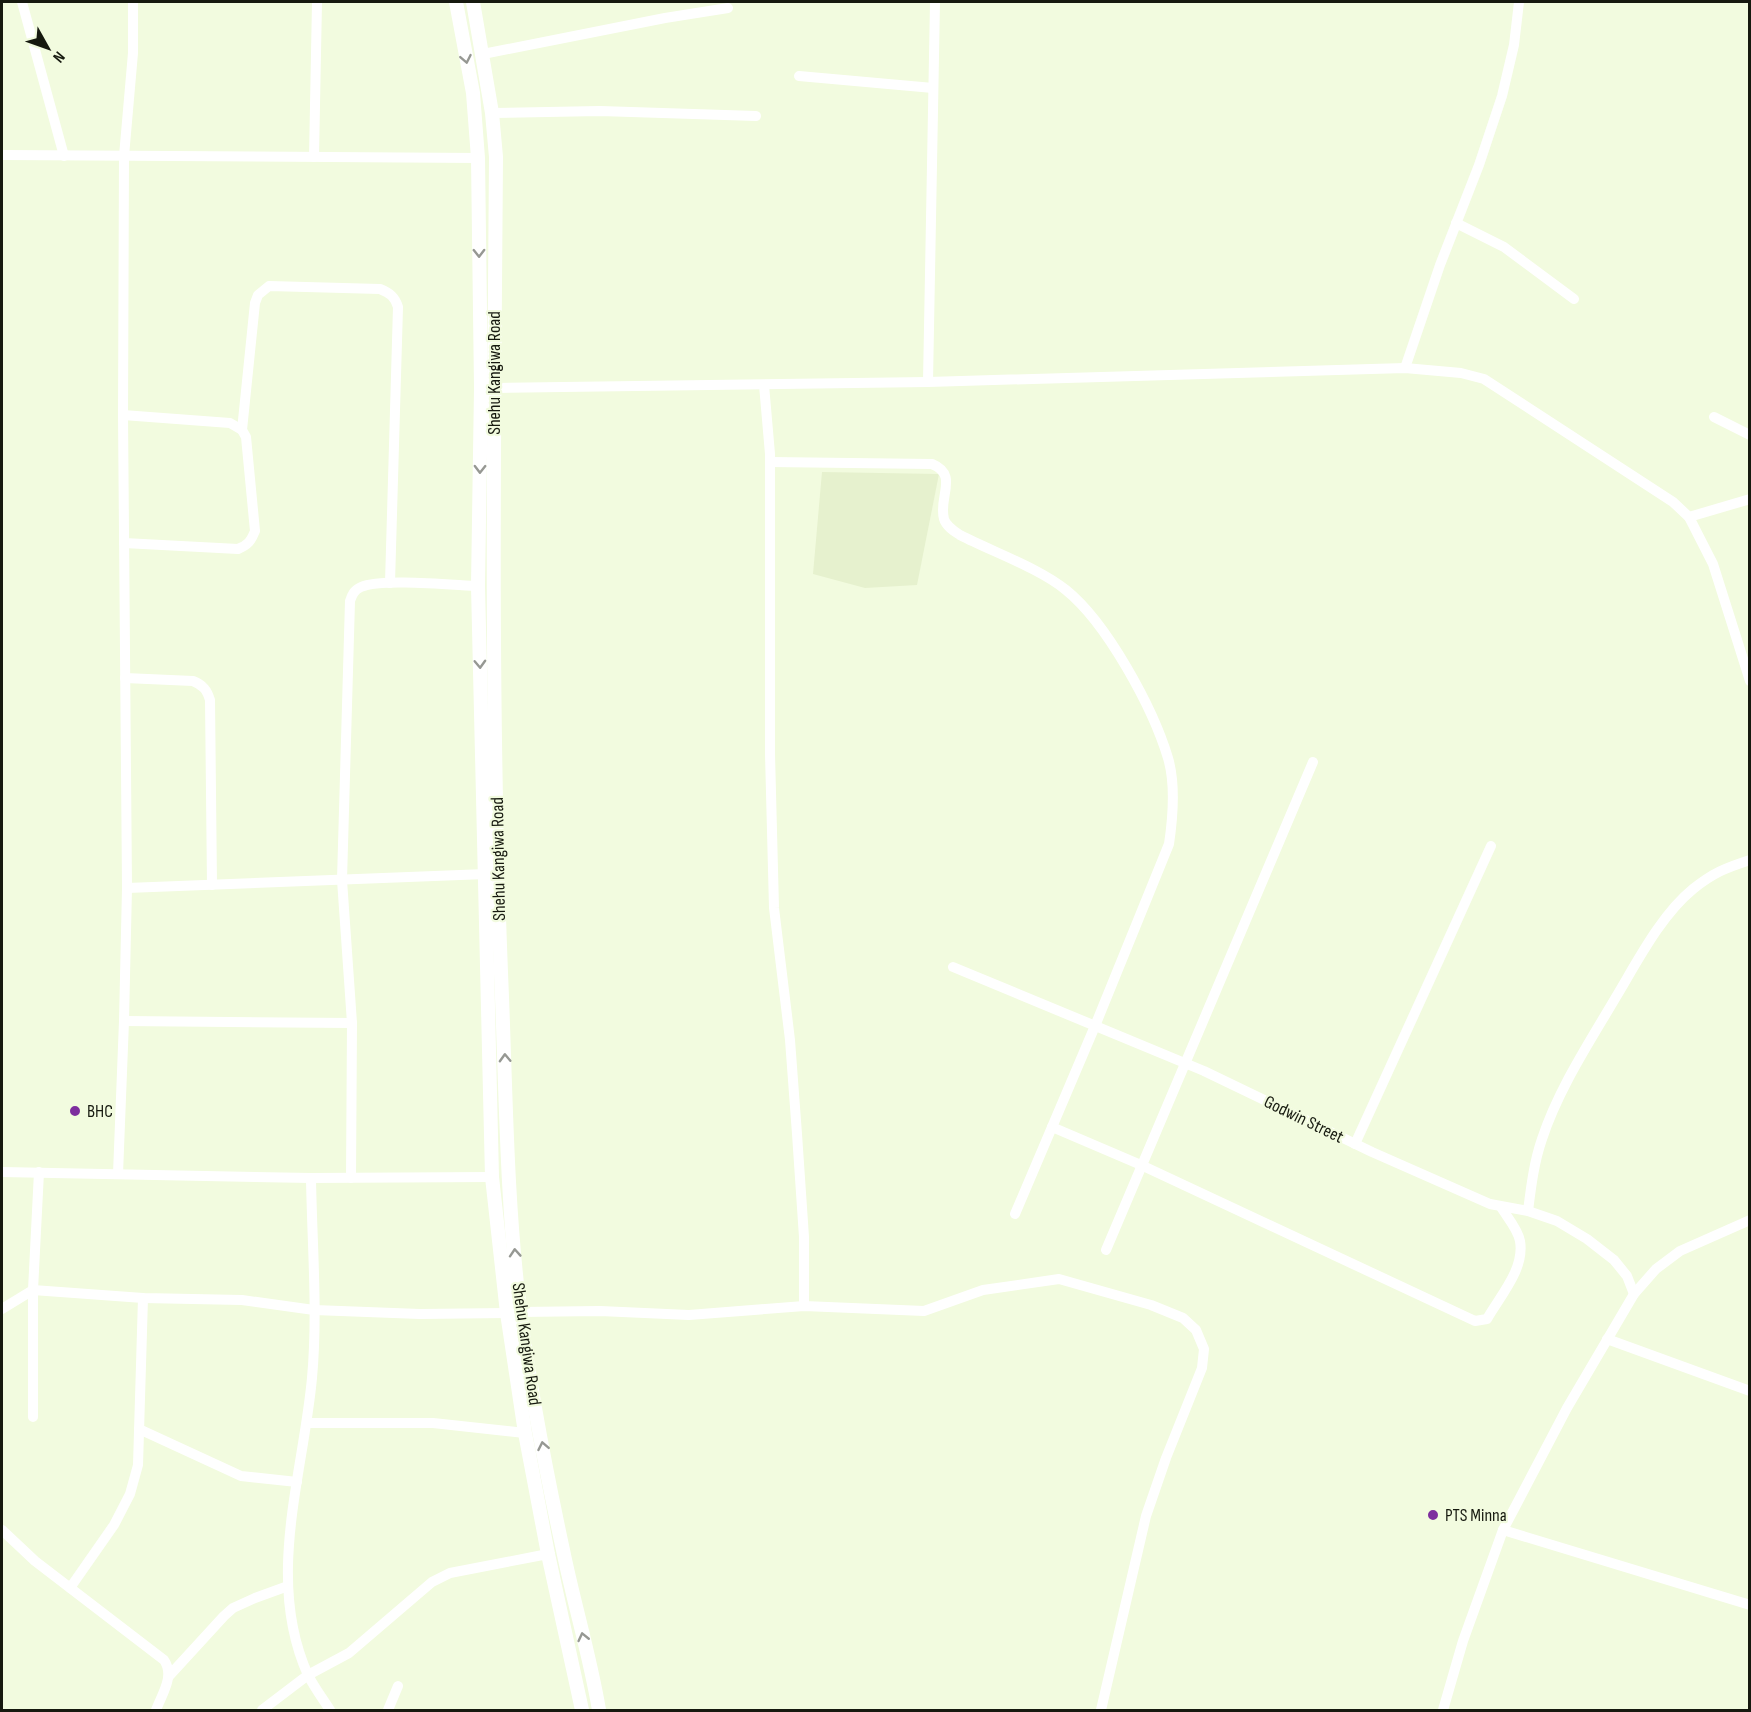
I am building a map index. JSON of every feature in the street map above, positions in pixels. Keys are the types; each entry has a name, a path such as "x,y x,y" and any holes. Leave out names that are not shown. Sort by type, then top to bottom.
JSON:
{"main road":[{"name":"Shehu Kangiwa Road","path":"456,2 473,93 478,158 481,388 478,586 492,1178 513,1312 599,1710"},
{"name":"Shehu Kangiwa Road","path":"473,2 492,113 496,158 492,586 497,875 510,1176 513,1312 525,1433 548,1554 582,1710"}],"street":[{"path":"22,2 64,156"},
{"path":"118,1174 127,888 123,415 124,156 133,53 134,2"},
{"path":"314,157 317,2"},
{"path":"928,382 935,2"},
{"path":"1406,368 1502,96 1514,45 1519,2"},
{"path":"483,54 728,8"},
{"path":"799,76 933,88"},
{"path":"492,113 600,111 756,116"},
{"path":"2,155 478,158"},
{"path":"1456,223 1504,247 1574,299"},
{"path":"242,430 255,303 262,290 269,286 380,289 396,299 398,307 390,584"},
{"path":"495,388 928,382 1406,368 1461,373 1484,379 1672,502 1689,517 1713,564 1749,681"},
{"path":"764,385 770,462 770,754 774,908 790,1040 804,1237 804,1306"},
{"path":"123,415 230,423 242,430 246,437 255,531 246,546 238,549 124,543"},
{"path":"1714,417 1749,435"},
{"path":"770,462 932,464 942,468 946,475 944,519 949,527 960,536 1040,573 1066,590 1083,607 1110,640 1132,677 1168,759 1172,789 1169,844 1015,1214"},
{"path":"1689,517 1749,499"},
{"path":"351,1178 352,1023 342,880 350,601 358,588 365,586 390,584 478,586"},
{"path":"125,678 193,681 202,685 208,693 210,700 212,885"},
{"path":"1106,1250 1313,762"},
{"path":"1355,1144 1491,846"},
{"path":"1528,1211 1533,1174 1542,1138 1580,1056 1638,960 1671,912 1692,890 1720,870 1749,860"},
{"path":"127,888 486,874"},
{"name":"Godwin Street","path":"953,967 1246,1090 1355,1144 1501,1207 1528,1211 1557,1221 1587,1239 1614,1260 1627,1276 1634,1294"},
{"path":"124,1021 352,1023"},
{"path":"1052,1127 1141,1165 1475,1321 1487,1319 1515,1272 1519,1260 1520,1241 1501,1207"},
{"path":"2,1172 311,1178 492,1178"},
{"path":"33,1417 33,1290 39,1172"},
{"path":"311,1178 314,1310 312,1376 307,1423 292,1508 288,1586 294,1632 308,1675 330,1710"},
{"path":"1443,1710 1463,1641 1503,1530 1568,1408 1634,1294 1656,1269 1680,1251 1749,1220"},
{"path":"2,1309 33,1290 143,1298 242,1300 314,1310 420,1314 600,1311 690,1315 804,1306 924,1311 983,1290 1059,1279 1151,1305 1183,1318 1196,1330 1204,1349 1202,1368 1166,1458 1146,1516 1101,1710"},
{"path":"70,1588 114,1526 130,1494 138,1466 143,1298"},
{"path":"1607,1339 1749,1391"},
{"path":"307,1423 433,1423 525,1433"},
{"path":"139,1429 242,1476 297,1482"},
{"path":"2,1530 35,1561 164,1659 169,1667 170,1676"},
{"path":"1503,1530 1749,1605"},
{"path":"262,1710 308,1675 349,1653 415,1596 450,1573 548,1554"},
{"path":"156,1710 170,1676 224,1616 233,1608 288,1586"},
{"path":"388,1710 398,1686"}],"shaded area":[{"path":"822,472 939,474 917,585 865,588 813,574"}],"place":[{"name":"BHC","path":"75,1111"},
{"name":"PTS Minna","path":"1433,1515"}]}
